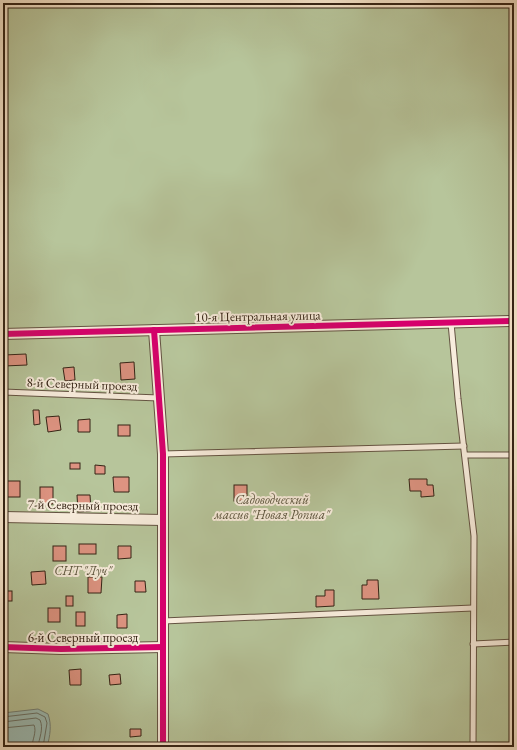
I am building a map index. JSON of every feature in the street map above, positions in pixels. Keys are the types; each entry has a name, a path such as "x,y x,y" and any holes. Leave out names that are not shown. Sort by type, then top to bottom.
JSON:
{"street":[{"name":"10-я Центральная улица","path":"3,334 514,321"},
{"path":"154,330 163,454 163,747"},
{"name":"7-й Северный проезд","path":"3,517 163,520"},
{"name":"6-й Северный проезд","path":"3,647 61,649 163,647"}],"lane":[{"path":"451,323 474,536 473,747"},
{"name":"8-й Северный проезд","path":"3,392 159,398"},
{"path":"163,454 464,446"},
{"path":"465,455 514,455"},
{"path":"163,621 473,608"},
{"path":"473,644 514,642"}],"green space":[{"name":"Садоводческий массив \"Новая Ропша\"","path":"3,3 514,3 514,747 3,747"}],"water":[{"path":"38,709 48,714 50,722 47,747 3,747 3,713"}],"building":[{"path":"26,354 27,365 4,366 4,355"},
{"path":"134,362 135,379 121,380 120,363"},
{"path":"74,367 75,380 65,381 63,368"},
{"path":"33,410 39,410 40,424 34,425"},
{"path":"59,416 61,430 48,432 46,417"},
{"path":"90,419 90,432 78,432 78,420"},
{"path":"118,425 130,425 130,436 118,436"},
{"path":"70,463 80,463 80,469 70,469"},
{"path":"95,465 105,466 105,474 95,474"},
{"path":"113,477 129,477 129,492 114,492"},
{"path":"409,479 427,479 427,485 433,485 434,496 421,497 421,491 410,491"},
{"path":"4,481 20,481 20,497 4,497"},
{"path":"234,485 247,485 247,501 234,501"},
{"path":"40,487 53,487 53,504 40,504"},
{"path":"77,495 90,495 91,511 78,512"},
{"path":"79,544 96,544 96,554 79,554"},
{"path":"53,546 66,546 66,561 53,561"},
{"path":"118,546 131,546 131,558 118,559"},
{"path":"45,571 46,584 32,585 31,572"},
{"path":"88,577 102,577 101,593 88,593"},
{"path":"367,580 378,580 379,599 362,599 362,585 367,585"},
{"path":"135,581 145,581 146,592 135,592"},
{"path":"325,590 334,590 334,606 316,607 316,596 325,596"},
{"path":"7,591 12,591 12,601 7,601"},
{"path":"66,596 73,596 73,606 66,606"},
{"path":"48,608 60,608 60,622 48,622"},
{"path":"76,612 85,612 85,626 76,626"},
{"path":"127,614 127,628 117,628 117,615"},
{"path":"3,666 7,666 7,681 3,681"},
{"path":"81,669 81,685 70,685 69,670"},
{"path":"120,674 121,684 110,685 109,675"},
{"path":"130,729 141,729 141,736 130,737"}],"cycle path":[{"path":"3,334 514,321"},
{"path":"154,330 163,454 163,747"},
{"path":"3,647 61,649 163,647"}],"park label":[{"name":"СНТ \"Луч\"","path":"83,570"}]}
